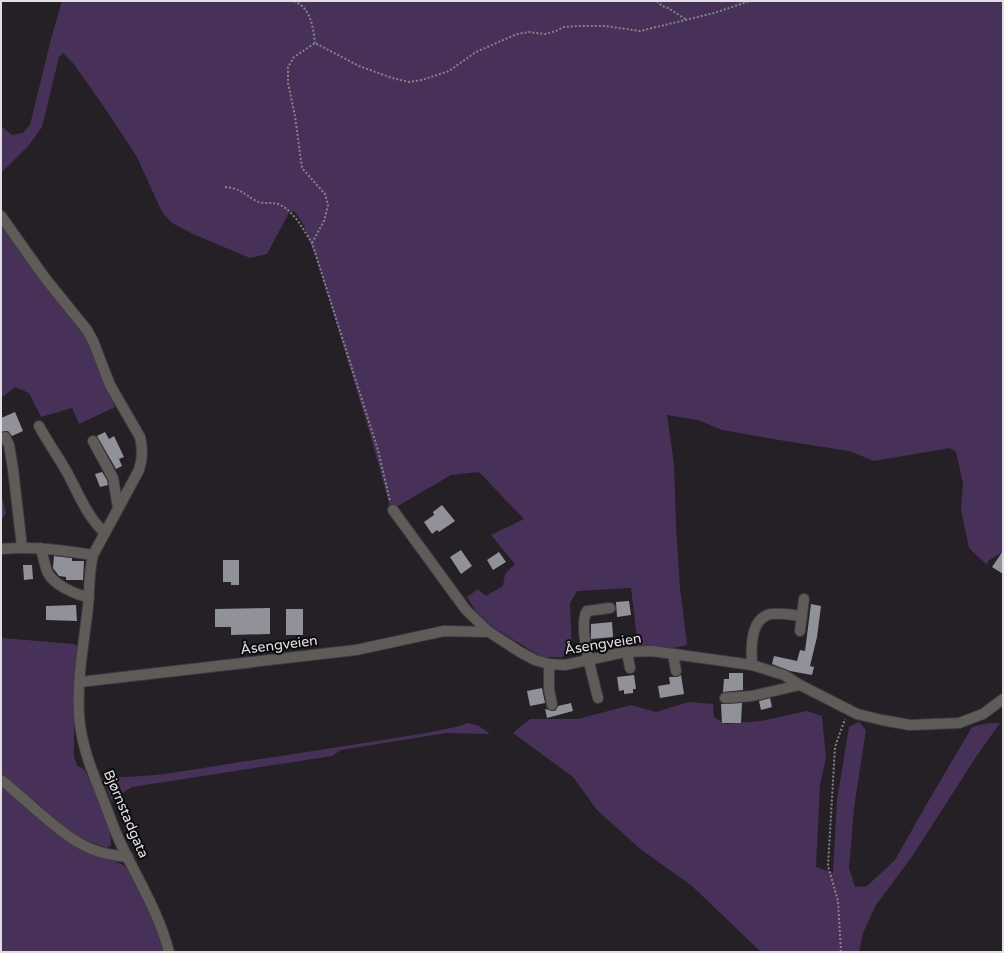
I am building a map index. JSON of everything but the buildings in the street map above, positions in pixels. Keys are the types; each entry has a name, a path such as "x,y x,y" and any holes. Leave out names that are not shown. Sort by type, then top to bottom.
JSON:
{"street":[{"name":"Bjørnstadgata","path":"1,216 45,278 87,330 93,341 110,385 136,427 140,437 142,447 140,470 93,555 90,568 89,597 80,682 79,714 84,746 115,829 155,912 169,952"},
{"path":"39,426 88,512 105,533"},
{"path":"5,437 9,445 14,469 22,547"},
{"path":"93,441 112,478 118,508"},
{"path":"393,510 466,610 489,632"},
{"path":"1,549 22,547 40,548 93,555"},
{"path":"40,548 44,555 48,573 53,579 71,592 80,596 89,597"},
{"path":"800,632 804,599"},
{"path":"598,698 589,661 584,616 587,611 610,608"},
{"path":"752,665 751,652 754,631 761,619 770,614 802,616"},
{"name":"Åsengveien","path":"80,682 356,650 444,631 489,632 520,652 535,660 549,664 565,665 627,652 652,651 752,665 784,675 848,710 882,720 910,725 959,722 983,714 1003,699"},
{"path":"627,652 630,668"},
{"path":"673,654 676,671"},
{"path":"549,664 549,689 552,704"},
{"path":"725,698 752,696 800,685"},
{"path":"1,780 78,842 100,852 128,857"}],"path":[{"path":"294,1 300,3 307,11 313,28 315,43"},
{"path":"657,1 662,6 687,20"},
{"path":"315,43 358,66 392,78 409,82 422,80 449,71 476,52 517,34 530,32 545,34 563,27 581,26 605,26 640,31 714,13 750,1"},
{"path":"312,244 324,221 328,205 325,194 302,168 295,116 288,83 288,67 294,57 315,43"},
{"path":"225,187 234,188 257,202 280,205 296,218 312,244 378,450 393,510"},
{"path":"841,952 838,901 828,866 835,747 848,710"}],"shaded area":[{"path":"62,1 1003,1 1003,556 999,554 988,561 987,565 969,548 961,510 963,483 956,452 950,448 874,461 849,451 722,430 698,420 667,415 674,464 680,588 687,645 673,648 638,647 631,588 577,591 570,603 572,653 562,657 542,657 494,628 475,610 467,597 478,589 486,596 503,586 505,574 515,564 491,535 524,519 479,472 451,475 391,510 371,437 317,260 303,224 295,212 290,211 267,254 250,258 193,234 172,223 162,212 137,157 73,63 63,53 59,57 42,127 29,145 1,173 1,126 12,135 23,133 30,125"},
{"path":"1,221 87,336 115,407 79,424 72,408 41,417 29,393 15,387 1,398"},
{"path":"1,494 6,513 1,521"},
{"path":"1,626 2,638 74,644 78,647 74,693 74,757 78,767 85,770 105,818 111,845 107,848 86,840 68,830 39,804 1,774"},
{"path":"689,702 713,704 714,717 725,724 761,721 807,711 822,716 826,758 820,785 816,867 833,873 837,800 849,727 859,722 866,730 854,808 849,868 855,887 867,886 895,860 972,727 989,723 1000,723 976,757 911,858 876,905 863,933 859,952 761,952 692,886 639,848 597,810 573,777 513,733 530,719 578,719 631,705 656,712"},
{"path":"468,723 479,726 490,734 446,733 341,750 332,756 132,787 112,802 102,776 150,776 426,733"},
{"path":"1,785 65,840 81,850 123,865 131,873 154,922 163,952 1,952"}]}
